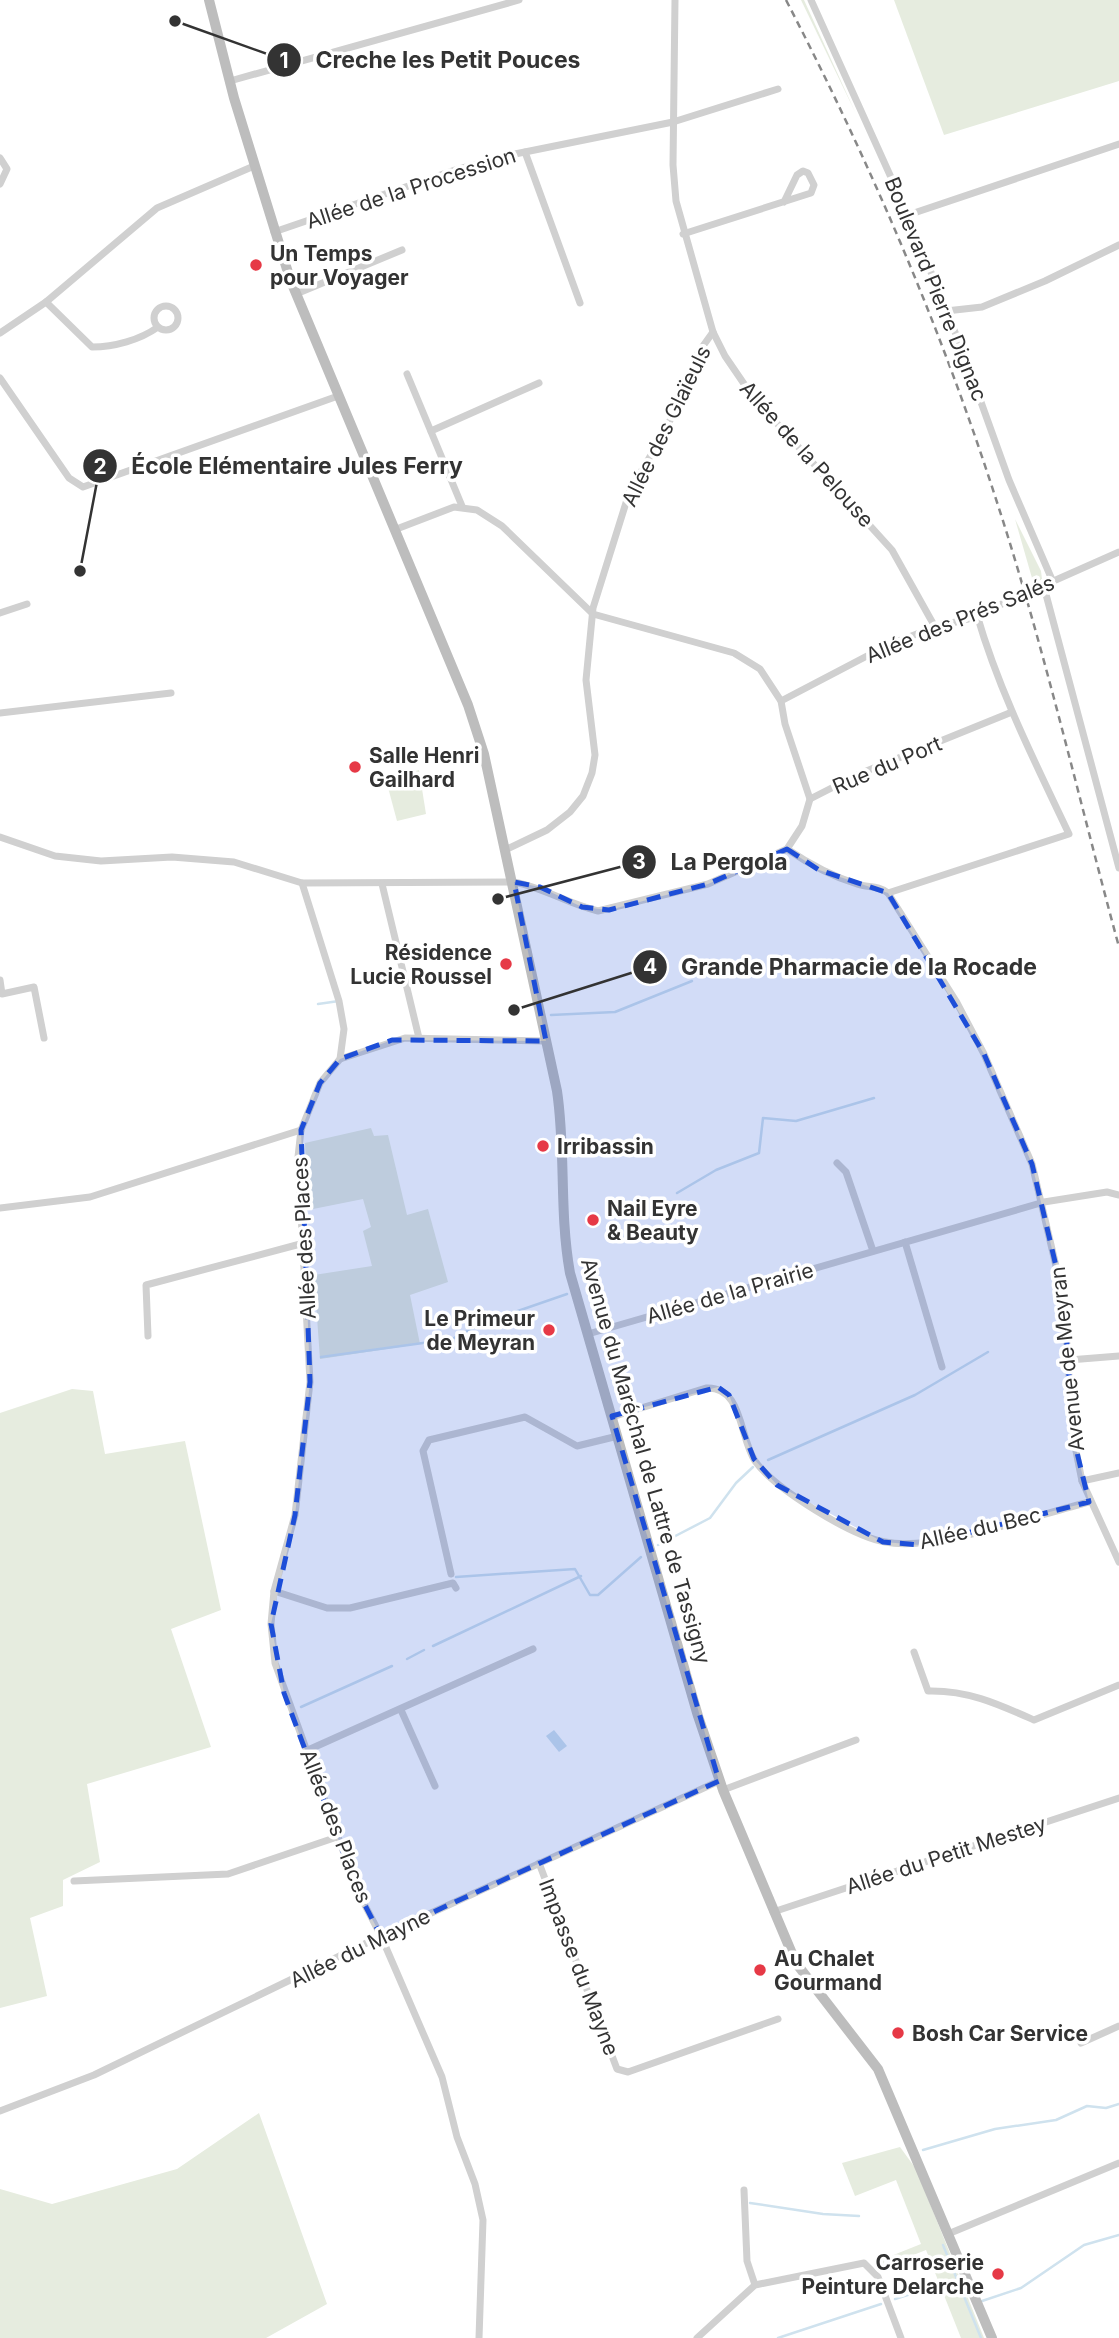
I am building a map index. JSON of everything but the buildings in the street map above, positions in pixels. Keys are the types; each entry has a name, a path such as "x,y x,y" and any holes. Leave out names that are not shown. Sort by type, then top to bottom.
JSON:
{"main road":[{"name":"Avenue du Maréchal de Lattre de Tassigny","path":"209,0 254,166 296,294 471,713 514,882 517,911 560,1113 565,1239 587,1334 721,1785 796,1963 878,2069 992,2338"}],"street":[{"path":"230,80 519,0"},
{"name":"Allée de la Pelouse","path":"675,0 673,122 676,201 683,234 713,332 752,397 892,550 927,607 935,627"},
{"name":"Boulevard Pierre Dignac","path":"811,0 908,215 1013,492 1053,582"},
{"name":"Allée de la Procession","path":"274,232 455,170 525,152 673,122 778,89"},
{"path":"908,215 1119,144"},
{"path":"525,152 580,303"},
{"path":"0,158 7,169 0,184"},
{"path":"0,333 46,302 157,208 254,166"},
{"path":"683,234 784,202 813,190 808,173 803,171 797,175 784,202"},
{"path":"946,311 982,307 1045,281 1119,245"},
{"path":"296,294 402,250"},
{"path":"46,302 92,347 109,347 149,333 158,327"},
{"name":"Allée des Glaïeuls","path":"506,849 547,830 570,812 583,796 592,773 595,755 586,680 593,614 630,490 666,430 698,353 713,332"},
{"path":"407,374 462,506"},
{"path":"0,378 69,478 83,487 338,396"},
{"path":"431,431 539,383"},
{"path":"394,530 462,506 481,512 502,526 593,614 734,653 760,669 781,701 785,724 810,799"},
{"name":"Allée des Prés Salés","path":"781,701 888,645 977,615 1119,552"},
{"path":"1044,587 1119,868"},
{"path":"0,613 27,604"},
{"path":"0,837 55,856 101,861 172,857 234,862 302,884 514,882 540,887 582,907 609,910 708,884 787,849 819,870 859,885 881,887 888,893 1069,834 1012,712 982,636 977,615"},
{"path":"0,713 172,693"},
{"name":"Rue du Port","path":"787,849 802,826 810,799 859,774 1012,712"},
{"path":"302,884 321,937 339,1001 344,1029 340,1059 392,1040 419,1038 546,1041"},
{"path":"382,884 419,1038"},
{"name":"Avenue de Meyran","path":"888,893 956,1001 985,1054 1026,1148 1044,1202 1064,1300 1073,1436 1082,1481 1089,1502 1119,1562"},
{"path":"0,980 2,994 34,987 44,1038"},
{"name":"Allée des Places","path":"340,1059 320,1083 301,1130 298,1157 310,1382 295,1515 274,1591 271,1624 275,1663 358,1892 381,1936 442,2077 457,2137 475,2184 483,2220 479,2338"},
{"path":"0,1208 90,1197 301,1130"},
{"path":"837,1164 846,1172 873,1251"},
{"name":"Allée de la Prairie","path":"587,1334 1044,1202 1107,1192 1119,1195"},
{"path":"905,1242 942,1367"},
{"path":"148,1336 146,1285 304,1243"},
{"path":"1069,1360 1119,1356"},
{"name":"Allée du Bec","path":"612,1416 718,1387 729,1395 754,1459 777,1485 837,1521 883,1542 920,1545 1089,1502"},
{"path":"451,1574 423,1451 429,1440 524,1417 577,1446 618,1436"},
{"path":"1082,1481 1119,1474"},
{"path":"274,1591 327,1608 351,1608 453,1583 456,1588"},
{"path":"308,1750 533,1648"},
{"path":"914,1652 928,1691 963,1692 981,1696 1034,1720 1119,1685"},
{"path":"401,1710 435,1786"},
{"name":"Allée du Mayne","path":"0,2112 94,2075 539,1863 721,1785 856,1740"},
{"name":"Allée du Petit Mestey","path":"773,1912 1119,1798"},
{"path":"74,1881 228,1874 337,1837"},
{"name":"Impasse du Mayne","path":"539,1863 617,2069 628,2072 778,2020"},
{"path":"1081,2043 1119,2026"},
{"path":"948,2234 1119,2163"},
{"path":"744,2190 747,2260 755,2285"},
{"path":"697,2338 755,2285 864,2263 878,2277 901,2338"}],"highlighted area":[{"path":"787,849 819,870 888,893 984,1054 1032,1164 1064,1300 1073,1436 1089,1502 920,1545 883,1542 777,1485 754,1459 729,1395 718,1387 612,1416 719,1781 381,1936 358,1892 284,1693 271,1624 295,1515 310,1382 301,1130 320,1083 340,1059 392,1040 546,1041 514,882 540,887 582,907 609,910 708,884"}],"shaded area":[{"path":"801,0 804,0 856,114"},
{"path":"894,0 1119,0 1119,81 944,135"},
{"path":"1015,519 1041,571 1042,579 1034,585"},
{"path":"419,770 426,814 397,821 386,780"},
{"path":"371,1128 374,1136 388,1135 407,1215 428,1209 448,1282 410,1295 420,1344 320,1359 314,1275 372,1266 363,1231 371,1227 363,1199 308,1210 305,1143"},
{"path":"72,1389 93,1391 105,1454 185,1441 221,1610 171,1629 211,1747 87,1784 100,1862 63,1880 63,1906 30,1918 47,1996 0,2008 0,1413"},
{"path":"259,2113 327,2304 266,2338 0,2338 0,2189 52,2204 177,2169"},
{"path":"900,2147 916,2169 984,2338 961,2338 926,2250 883,2267 881,2260 921,2244 896,2180 855,2196 842,2163"}],"water":[{"path":"554,1730 567,1746 559,1752 546,1736"}],"waterway":[{"path":"551,1015 615,1012 692,981"},
{"path":"318,1004 339,1001"},
{"path":"677,1193 716,1170 759,1153 763,1118 796,1121 874,1098"},
{"path":"321,1357 452,1339 483,1323 567,1294"},
{"path":"768,1460 915,1395 988,1352"},
{"path":"658,1545 710,1518 736,1483 753,1467"},
{"path":"456,1577 575,1569 590,1595 598,1595 641,1557"},
{"path":"433,1646 581,1576"},
{"path":"407,1659 424,1650"},
{"path":"301,1707 392,1666"},
{"path":"923,2150 995,2129 1056,2120 1087,2106 1106,2108 1119,2104"},
{"path":"750,2203 823,2214 859,2216"},
{"path":"982,2301 1021,2288 1084,2245 1119,2235"},
{"path":"943,2245 981,2338"},
{"path":"895,2299 939,2285 962,2292"},
{"path":"778,2338 881,2304"}],"railway":[{"path":"786,0 845,120 900,242 973,429 1012,549 1060,719 1119,947"}],"place":[{"name":"Creche les Petit Pouces","path":"175,21"},
{"name":"Un Temps pour Voyager","path":"256,265"},
{"name":"École Elémentaire Jules Ferry","path":"80,571"},
{"name":"Salle Henri Gailhard","path":"355,767"},
{"name":"La Pergola","path":"498,899"},
{"name":"Résidence Lucie Roussel","path":"506,964"},
{"name":"Grande Pharmacie de la Rocade","path":"514,1010"},
{"name":"Irribassin","path":"543,1146"},
{"name":"Nail Eyre & Beauty","path":"593,1220"},
{"name":"Le Primeur de Meyran","path":"549,1330"},
{"name":"Au Chalet Gourmand","path":"760,1970"},
{"name":"Bosh Car Service","path":"898,2033"},
{"name":"Carroserie Peinture Delarche","path":"998,2274"}]}
